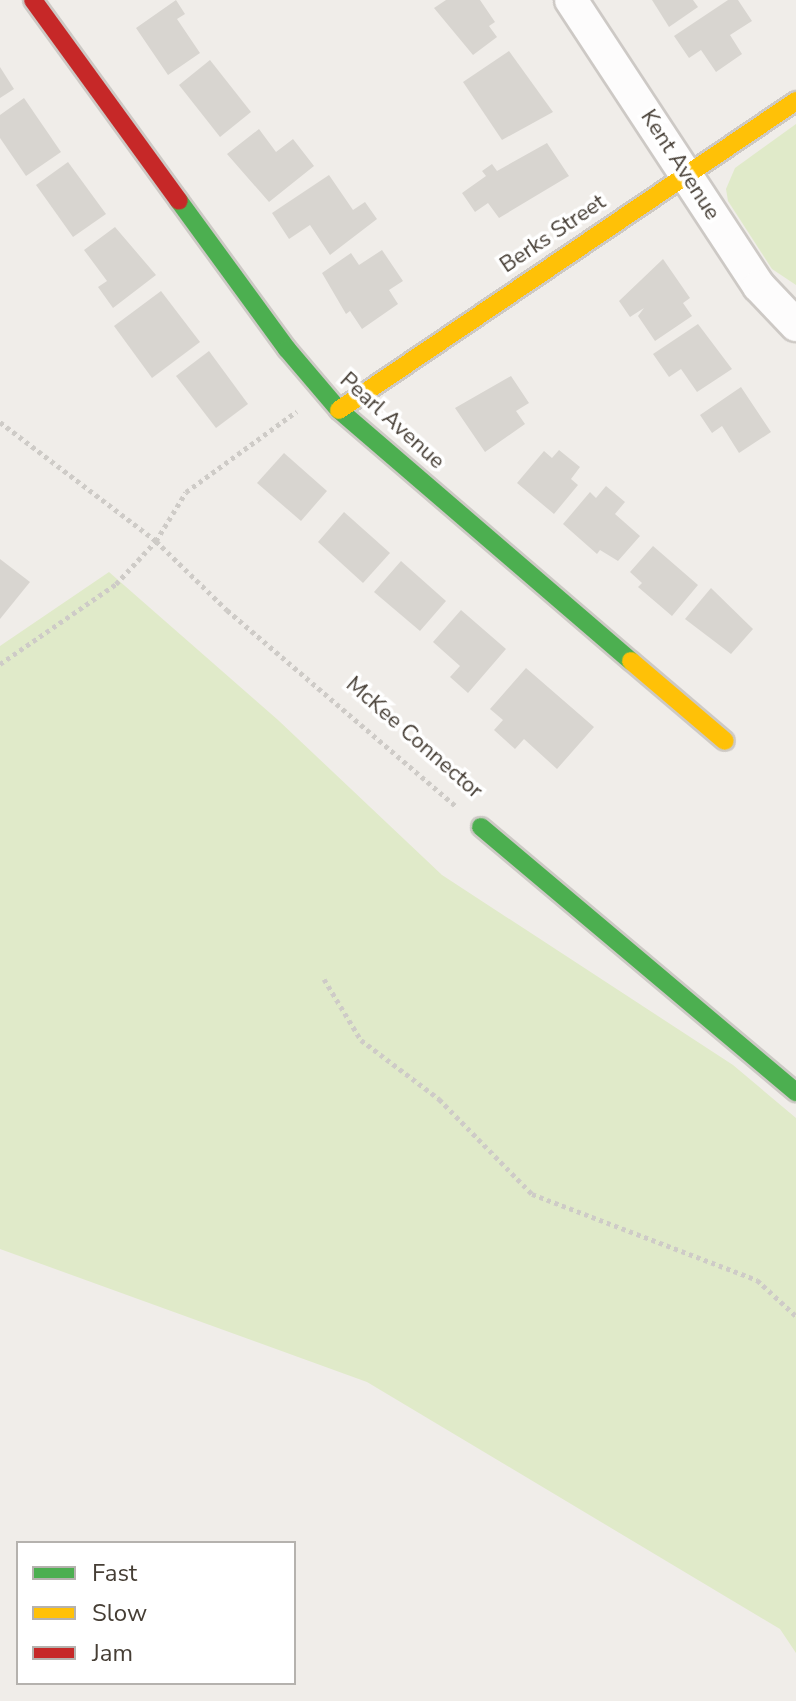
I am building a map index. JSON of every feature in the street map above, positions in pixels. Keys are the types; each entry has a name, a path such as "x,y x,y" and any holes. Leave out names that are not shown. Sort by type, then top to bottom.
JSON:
{"street":[{"name":"Pearl Avenue","path":"33,0 287,349 339,410 725,741"},
{"name":"Kent Avenue","path":"571,0 759,286 796,325"},
{"name":"Berks Street","path":"339,410 685,173 796,101"},
{"name":"McKee Connector","path":"481,827 796,1092"}],"path":[{"path":"0,664 116,584 156,541 186,492 302,406"},
{"name":"McKee Connector","path":"0,422 156,541 227,610 481,827"},
{"path":"324,979 361,1040 439,1099 532,1194 757,1280 796,1316"}],"green space":[{"path":"796,124 796,285 772,269 728,201 726,189 735,168"},
{"path":"109,572 278,720 442,875 733,1065 796,1118 796,1653 780,1629 367,1382 0,1249 0,646"}],"building":[{"path":"176,0 185,14 177,19 200,53 168,75 136,28"},
{"path":"446,0 480,0 495,22 489,26 497,37 473,55 434,8"},
{"path":"652,0 693,0 698,7 669,27"},
{"path":"728,0 738,0 752,21 730,35 742,54 716,72 701,50 689,58 674,36"},
{"path":"509,51 553,112 502,140 463,82"},
{"path":"210,60 251,112 220,137 179,85"},
{"path":"0,67 14,89 0,98"},
{"path":"24,98 61,152 26,176 0,138 0,115"},
{"path":"259,129 276,152 293,139 314,166 269,202 227,154"},
{"path":"547,143 569,176 499,218 488,203 475,212 462,193 486,176 482,171 492,164 497,171"},
{"path":"68,162 106,214 73,237 36,185"},
{"path":"329,175 353,210 365,202 377,219 330,255 310,225 289,239 272,213"},
{"path":"115,227 156,275 113,308 98,287 107,281 84,250"},
{"path":"382,250 403,281 389,290 398,304 362,329 350,311 346,314 322,273 351,253 359,265"},
{"path":"663,259 690,298 683,303 692,316 655,341 638,316 644,308 630,317 619,301"},
{"path":"161,291 200,342 152,378 114,326"},
{"path":"698,324 732,369 697,392 681,369 669,377 653,354"},
{"path":"209,351 248,404 216,428 176,376"},
{"path":"511,376 529,403 516,411 525,424 485,452 455,408"},
{"path":"741,387 771,432 739,453 722,426 712,433 700,415"},
{"path":"559,450 580,467 571,479 578,485 554,514 517,483 544,451 552,458"},
{"path":"284,453 327,491 301,521 257,483"},
{"path":"606,486 625,502 615,514 640,536 618,561 600,550 597,554 563,524 590,492 596,498"},
{"path":"344,512 390,553 363,583 318,542"},
{"path":"653,546 698,585 672,616 638,587 642,583 630,572"},
{"path":"0,559 30,582 0,619"},
{"path":"401,561 446,601 420,631 374,592"},
{"path":"711,588 753,629 731,654 685,619"},
{"path":"461,610 506,649 468,693 450,677 460,666 433,642"},
{"path":"526,668 594,727 557,769 524,739 515,749 494,730 503,720 490,709"}],"traffic: fast":[{"path":"179,201 287,349 339,410 631,661"},
{"path":"481,827 796,1092"}],"traffic: slow":[{"path":"339,410 796,101"},
{"path":"631,661 725,741"}],"traffic: jam":[{"path":"33,0 179,201"}]}
